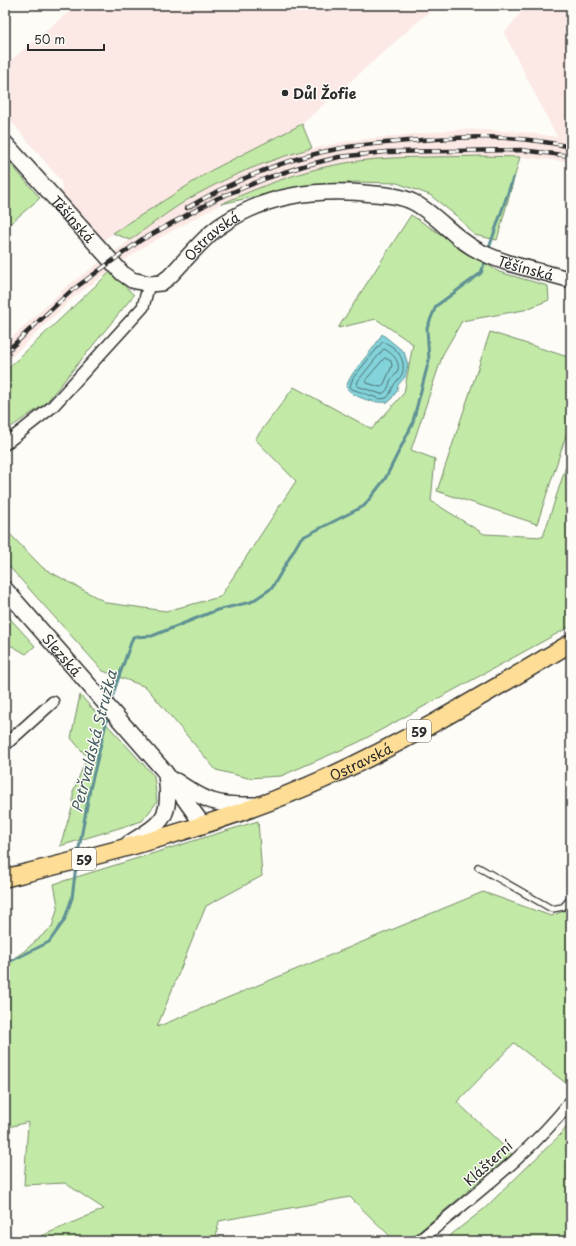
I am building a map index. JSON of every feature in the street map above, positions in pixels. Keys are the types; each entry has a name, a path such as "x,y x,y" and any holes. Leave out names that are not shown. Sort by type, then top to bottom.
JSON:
{"main road":[{"name":"Ostravská","path":"203,825 260,805 324,779 405,739 571,643"},
{"name":"59","path":"5,878 118,850 203,825"}],"street":[{"name":"Těšínská","path":"5,143 111,262 132,280 149,284"},
{"name":"Ostravská","path":"149,284 160,283 169,278 221,224 253,206 292,196 320,192 349,191 391,196 412,201 430,212 465,243 481,252"},
{"name":"Těšínská","path":"481,252 499,259 571,280"},
{"path":"5,444 52,408 138,313 143,307 149,284"},
{"name":"Slezská","path":"5,589 166,774 203,825"},
{"path":"5,745 53,702"},
{"path":"166,774 198,796 212,802 227,805 260,805"},
{"path":"118,850 153,828 161,820 167,809 169,800 166,774"},
{"name":"Klášterní","path":"419,1241 472,1197 550,1127 571,1101"}],"lane":[{"path":"478,867 552,908 562,907 571,898"}],"shaded area":[{"path":"77,5 437,5 302,124 212,170 100,242 63,199 61,181 5,114 5,65"},
{"path":"527,5 571,5 571,162 520,157 387,159 249,192 221,204 145,246 75,296 5,363 5,344 67,286 170,211 206,189 248,169 285,155 347,141 462,129 524,132 557,137 504,33"}],"green space":[{"path":"302,124 312,148 285,156 220,182 197,194 130,240 113,233 212,170"},
{"path":"480,156 520,157 497,240 474,235 459,218 430,195 397,183 354,182 285,190 221,204 279,180 340,164 374,159"},
{"path":"5,157 40,198 5,228"},
{"path":"411,215 499,272 548,286 549,300 524,310 462,321 443,354 411,450 435,459 431,501 484,534 543,537 571,451 571,626 357,743 281,776 248,778 216,770 146,687 103,671 5,562 5,529 43,568 107,603 166,611 220,597 296,481 255,439 294,387 372,429 404,393 413,344 376,319 338,328"},
{"path":"110,272 134,295 45,404 5,431 5,371"},
{"path":"490,332 571,358 571,420 537,524 437,491"},
{"path":"5,613 35,646 26,654 5,642"},
{"path":"80,695 154,776 157,802 142,821 60,846 73,805 73,792 87,757 71,738"},
{"path":"258,821 262,876 206,906 157,1027 483,892 551,916 571,908 571,1087 514,1043 457,1102 512,1154 408,1241 395,1241 350,1197 219,1221 216,1237 210,1241 30,1241 104,1209 65,1183 24,1185 28,1122 5,1128 5,964 23,952 52,927 58,906 54,884"},
{"path":"571,1121 571,1241 443,1241 484,1209 562,1133"}],"water":[{"path":"382,334 404,352 408,365 405,377 398,385 397,391 389,402 372,401 359,397 349,391 346,387 353,373"}],"waterway":[{"name":"Petřvaldská Stružka","path":"488,251 513,178"},
{"name":"Petřvaldská Stružka","path":"111,702 133,637 152,636 217,610 251,602 272,588 301,538 364,506 385,479 412,425 429,360 427,328 436,306 481,273 486,258"},
{"name":"Petřvaldská Stružka","path":"78,854 90,789 108,715"},
{"name":"Petřvaldská Stružka","path":"5,964 49,942 64,921 72,898 76,866"}],"railway":[{"path":"187,208 244,178 264,170 306,156 348,147 429,139 470,137 510,138 571,147"},
{"path":"5,353 71,291 141,240 218,198 267,178 303,166 339,157 386,152 521,150 571,156"}],"place":[{"name":"Důl Žofie","path":"285,93"}]}
